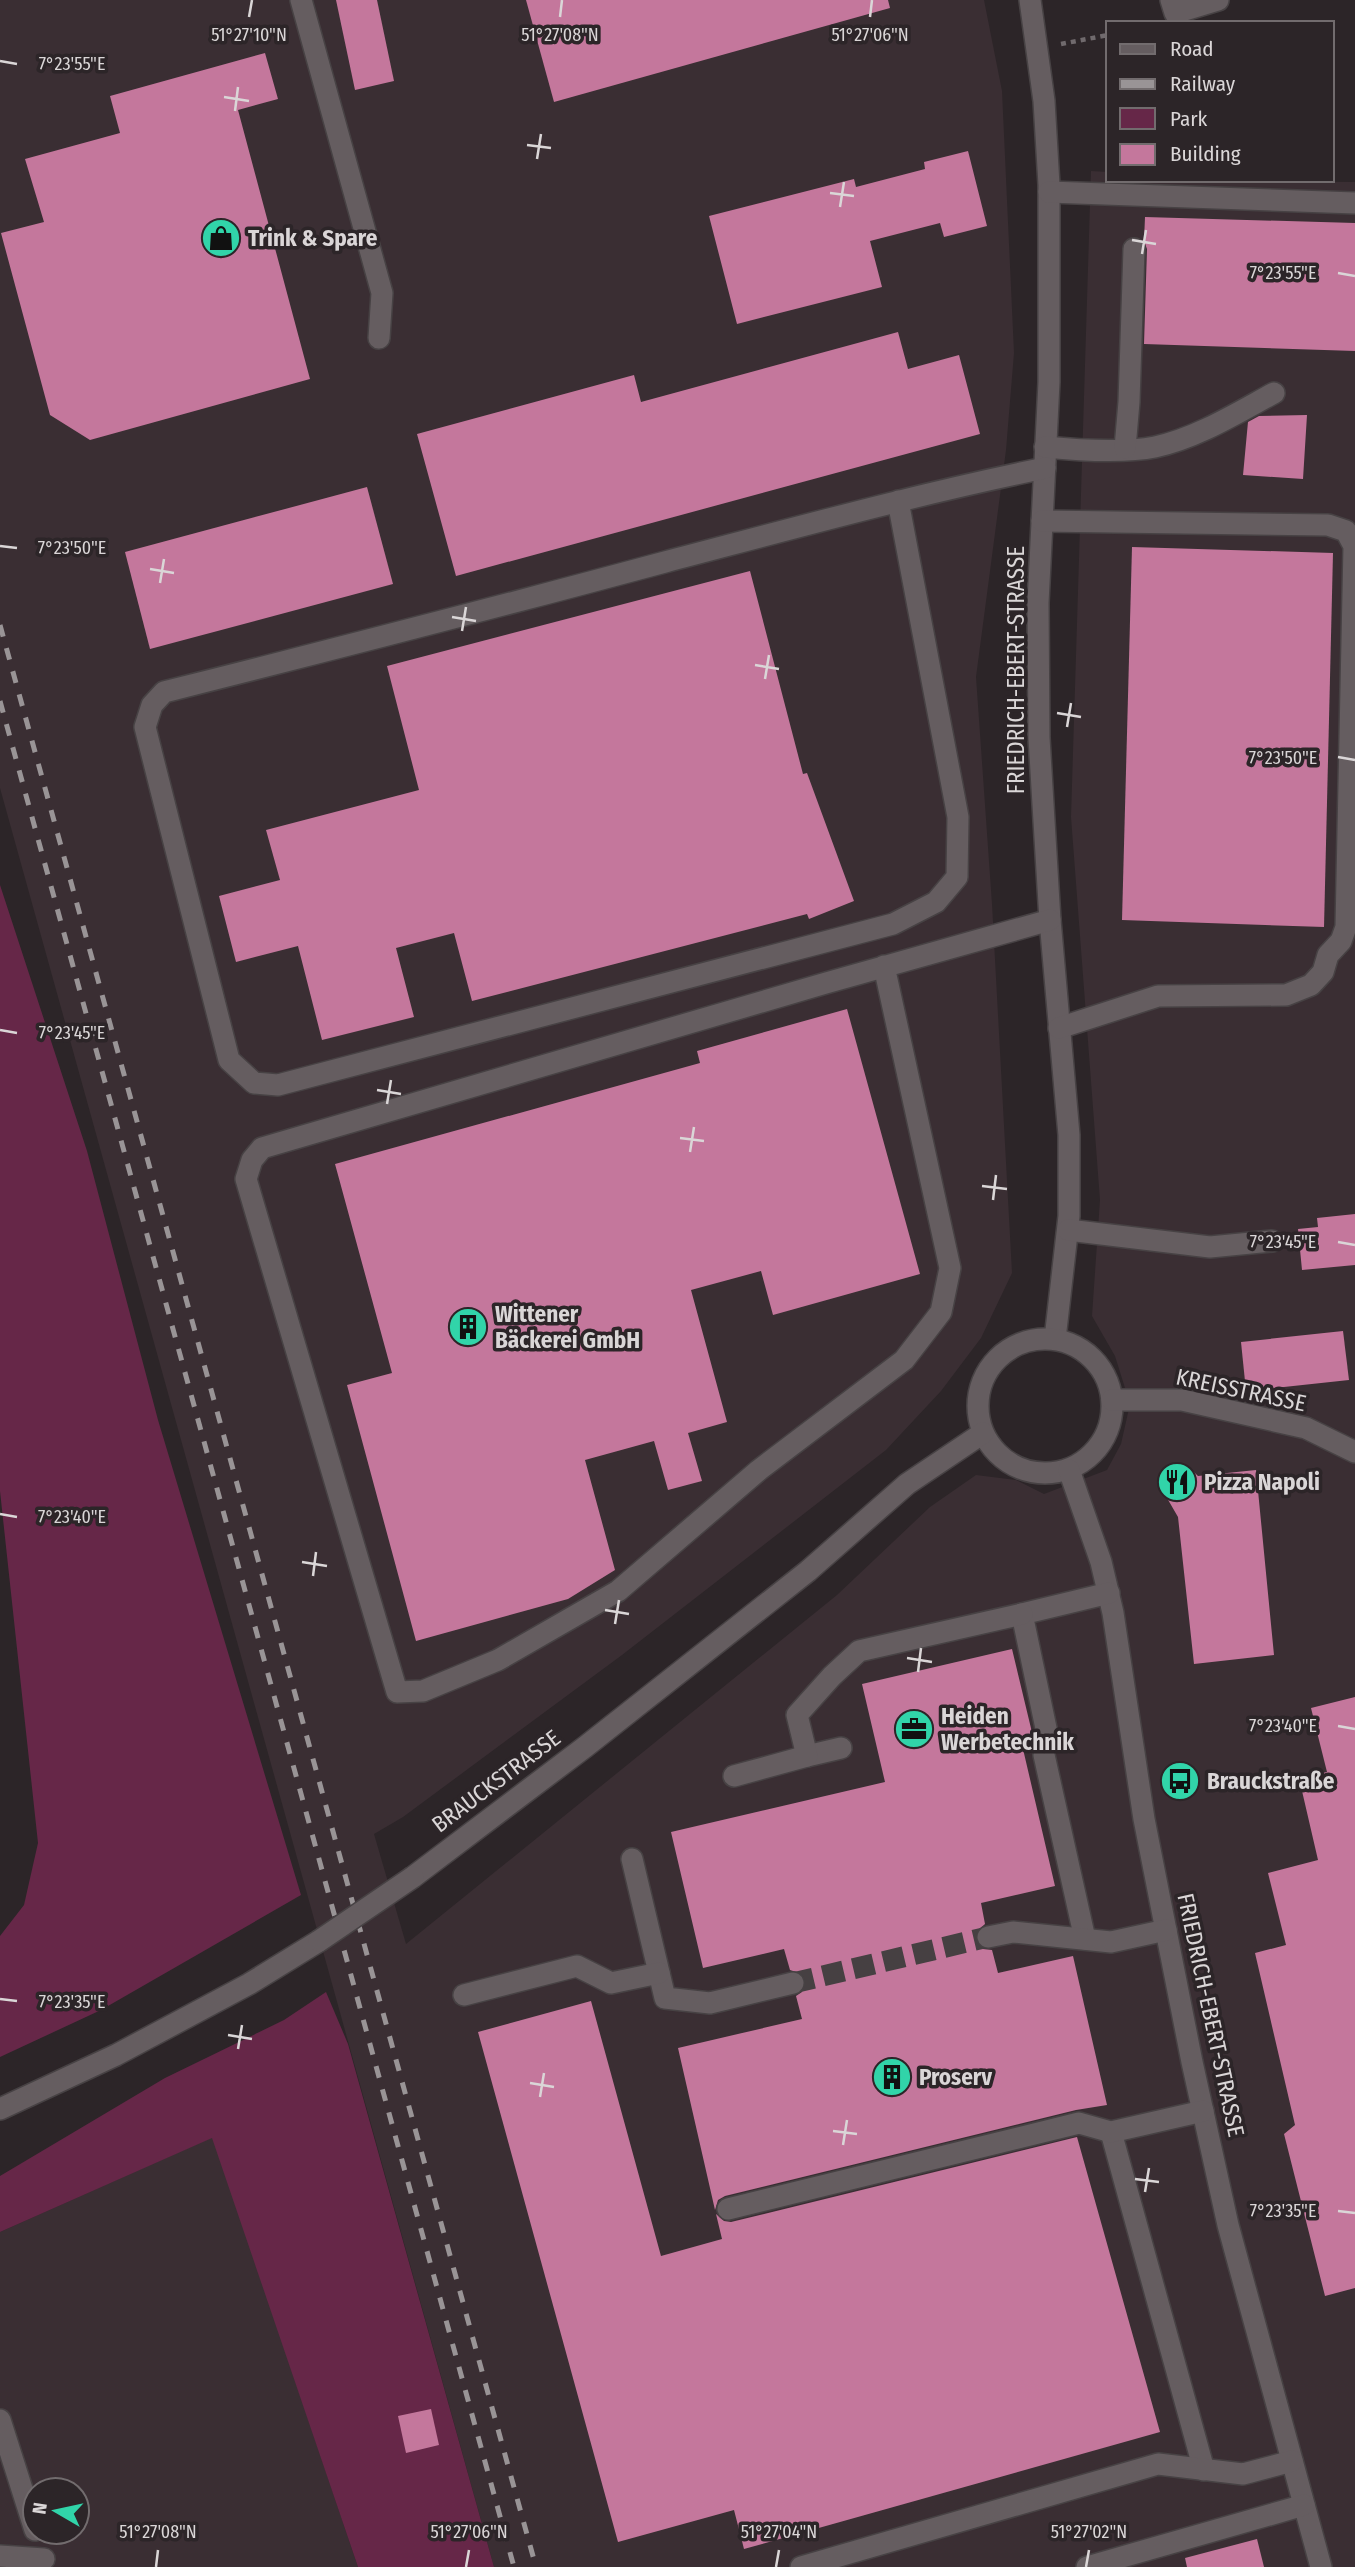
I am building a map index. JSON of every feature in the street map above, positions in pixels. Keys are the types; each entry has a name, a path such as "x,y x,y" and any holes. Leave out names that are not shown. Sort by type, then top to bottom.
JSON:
{"street":[{"path":"301,0 382,293 379,338"},
{"name":"FRIEDRICH-EBERT-STRASSE","path":"1030,0 1044,101 1049,192 1049,369 1038,603 1039,738 1050,920 1069,1135 1068,1230 1055,1339"},
{"path":"1171,0 1175,13 1218,0"},
{"path":"1049,192 1355,203"},
{"path":"1125,448 1134,249"},
{"path":"898,501 958,817 957,877 936,902 893,923 278,1085 254,1083 229,1060 145,727 152,705 164,692 358,644 898,501 956,486 1045,458 1084,450 1154,447 1209,428 1274,393"},
{"path":"1042,521 1328,525 1346,531 1354,546 1346,927 1341,941 1328,955 1323,972 1311,985 1286,995 1158,996 1059,1028"},
{"path":"884,967 950,1268 941,1312 904,1360 760,1470 618,1591 498,1660 423,1691 397,1692 246,1179 252,1160 262,1148 884,967 1050,920"},
{"path":"1068,1230 1210,1247 1272,1241"},
{"path":"1055,1339 1076,1346 1090,1356 1107,1380 1112,1400 1110,1425 1091,1456 1069,1470 1051,1474 1031,1473 1014,1467 991,1447 983,1433 978,1401 988,1371 1011,1348 1026,1342 1055,1339"},
{"name":"KREISSTRASSE","path":"1112,1400 1182,1400 1306,1428 1355,1452"},
{"name":"BRAUCKSTRASSE","path":"0,2109 116,2055 249,1984 319,1941 412,1877 585,1747 798,1579 907,1484 983,1433"},
{"name":"FRIEDRICH-EBERT-STRASSE","path":"1069,1470 1101,1562 1109,1594 1144,1819 1228,2225 1321,2567"},
{"path":"807,1756 797,1715 832,1675 859,1651 1109,1594"},
{"path":"1022,1614 1047,1733"},
{"path":"734,1776 841,1748"},
{"path":"1044,1755 1085,1939"},
{"path":"632,1860 665,1998 710,2003 793,1983"},
{"path":"988,1937 1013,1932 1111,1942 1166,1930"},
{"path":"464,1995 577,1966 611,1983 659,1973"},
{"path":"728,2209 1079,2123 1111,2132 1203,2111"},
{"path":"1111,2132 1204,2470"},
{"path":"0,2420 21,2487"},
{"path":"801,2567 1158,2464 1243,2474 1292,2461"},
{"path":"1087,2567 1304,2505"},
{"path":"0,2556 46,2563 40,2546"}],"path":[{"path":"1038,47 1106,36"}],"shaded area":[{"path":"0,0 984,0 1002,91 1014,353 1006,450 976,677 992,904 1012,1273 981,1338 941,1391 886,1450 622,1655 403,1817 374,1834 406,1944 837,1595 930,1507 976,1475 1016,1480 1044,1494 1107,1470 1121,1444 1130,1404 1115,1356 1092,1316 1100,1200 1071,817 1091,171 1106,172 1106,182 1355,182 1355,2567 494,2567 0,788"},
{"path":"213,2137 358,2567 0,2567 0,2232"}],"green space":[{"path":"0,885 87,1151 158,1420 301,1895 101,2010 0,2057 0,1936 24,1905 38,1843 0,1491"},
{"path":"326,1992 348,2044 494,2567 358,2567 212,2138 0,2232 0,2176 165,2078 284,2020"}],"building":[{"path":"336,0 377,0 394,81 355,90"},
{"path":"526,0 888,0 890,8 554,102"},
{"path":"265,53 278,99 238,110 310,379 90,440 50,415 1,233 44,222 25,159 120,133 110,96"},
{"path":"968,151 987,226 944,237 940,223 870,241 882,287 737,324 709,216 854,179 856,187 925,169 924,162"},
{"path":"1145,217 1355,223 1355,351 1144,344 1147,249 1144,241"},
{"path":"898,332 908,369 959,355 980,434 456,576 417,434 634,375 641,402"},
{"path":"1307,415 1303,479 1243,475 1248,422 1259,416"},
{"path":"367,487 393,584 150,649 125,552"},
{"path":"1132,547 1333,553 1324,927 1122,920"},
{"path":"750,571 803,774 807,773 854,901 809,919 807,914 472,1001 454,933 396,948 414,1017 322,1040 298,946 236,962 219,896 280,880 266,830 419,790 387,666"},
{"name":"Wittener Bäckerei GmbH","path":"847,1009 920,1274 773,1315 761,1271 691,1290 727,1422 688,1433 702,1481 668,1490 654,1441 585,1460 615,1570 568,1599 416,1641 347,1385 392,1373 335,1164 700,1063 697,1051"},
{"path":"1355,1214 1355,1265 1302,1270 1298,1229 1318,1227 1317,1218"},
{"path":"1343,1331 1349,1380 1246,1391 1241,1342"},
{"path":"1187,1465 1198,1476 1256,1470 1274,1655 1194,1664 1178,1517 1167,1498 1163,1469"},
{"path":"1012,1649 1035,1745 1023,1749 1055,1886 981,1903 985,1924 976,1932 975,1940 983,1949 992,1950 998,1973 1073,1956 1107,2105 1076,2110 725,2196 718,2200 715,2210 678,2048 802,2019 796,1996 802,1992 806,1981 802,1974 790,1970 784,1949 703,1968 671,1832 885,1782 862,1684"},
{"path":"1355,1697 1355,2288 1325,2296 1284,2134 1295,2125 1255,1953 1286,1945 1268,1873 1318,1860 1299,1778 1327,1772 1311,1708"},
{"path":"591,2001 661,2256 722,2239 716,2214 724,2221 731,2222 1077,2137 1160,2432 744,2549 734,2510 618,2542 478,2032"},
{"path":"431,2409 439,2445 406,2453 398,2416"},
{"path":"1257,2539 1264,2567 1187,2567 1185,2558"}],"tunnel":[{"path":"793,1983 988,1937"}],"railway":[{"path":"0,625 536,2567"},
{"path":"0,701 514,2567"}],"place":[{"name":"Trink & Spare","path":"221,238"},
{"name":"Wittener Bäckerei GmbH","path":"468,1327"},
{"name":"Pizza Napoli","path":"1177,1482"},
{"name":"Heiden Werbetechnik","path":"914,1729"},
{"name":"Brauckstraße","path":"1180,1781"},
{"name":"Proserv","path":"892,2077"}]}
